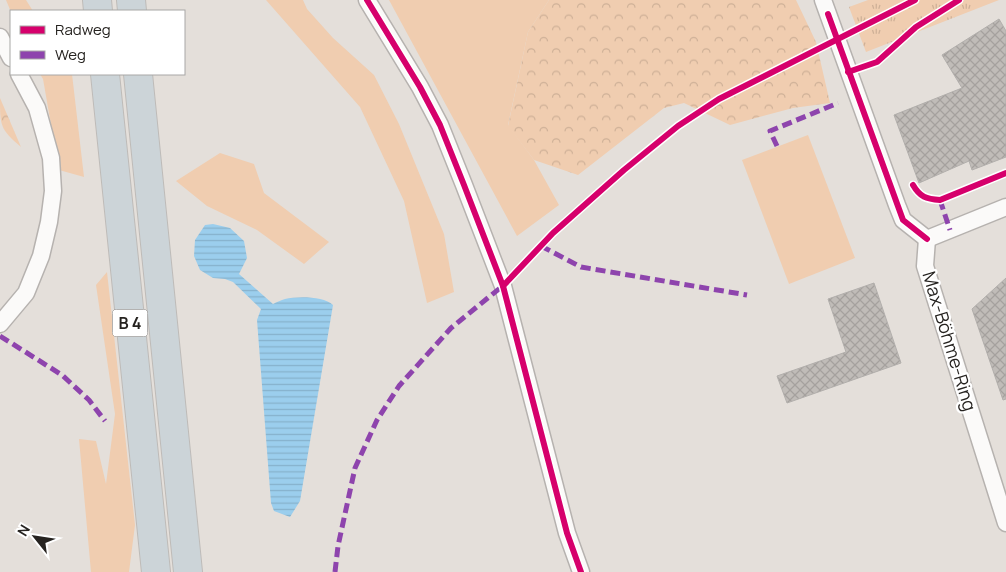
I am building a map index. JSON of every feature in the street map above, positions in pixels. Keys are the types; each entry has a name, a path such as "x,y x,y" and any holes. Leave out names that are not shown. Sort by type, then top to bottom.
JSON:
{"highway":[{"name":"B 4","path":"105,75 156,572"},
{"name":"B 4","path":"138,75 188,572"}],"street":[{"path":"367,0 420,87 440,125 503,286 567,533 581,572"},
{"path":"826,7 903,220 927,239 1006,208"},
{"path":"0,36 10,56"},
{"path":"0,324 26,293 41,256 49,222 53,191 51,158 37,108 20,75"},
{"name":"Max-Böhme-Ring","path":"927,239 926,266 1006,523"}],"green space":[{"path":"6,0 26,0 32,10 10,10"},
{"path":"266,0 303,0 307,9 333,38 374,75 399,124 444,234 454,292 427,303 404,201 360,107"},
{"path":"389,0 549,0 528,32 508,125 534,160 559,205 517,236"},
{"path":"549,0 796,0 816,42 830,103 793,108 730,125 684,103 664,108 578,175 534,160 508,126 528,32"},
{"path":"868,0 999,0 866,52 849,7"},
{"path":"41,75 72,75 84,177 59,170 43,79"},
{"path":"0,98 21,147 5,131 0,115"},
{"path":"808,135 855,258 789,284 742,160"},
{"path":"220,153 254,164 264,193 329,242 304,264 257,230 207,206 176,181"},
{"path":"107,272 135,525 129,572 91,572 79,439 96,441 106,484 115,414 96,285"}],"water":[{"path":"213,224 230,228 244,241 247,258 239,274 273,304 285,299 303,297 317,298 333,305 300,501 290,517 274,511 271,503 257,320 261,309 233,282 213,278 200,270 194,256 195,240 205,225"}],"building":[{"path":"999,19 1006,31 1006,157 972,170 969,161 919,183 894,115 962,88 942,55"},
{"path":"1006,278 1006,399 1003,400 972,309"},
{"path":"874,283 901,363 787,403 777,376 846,352 828,299"}],"marked path":[{"path":"777,146 770,131 838,103"},
{"path":"940,200 950,230"},
{"path":"541,246 581,267 747,295"},
{"path":"335,572 338,546 355,468 377,420 399,386 451,328 505,284"},
{"path":"0,336 62,375 89,400 105,421"}],"cycle path":[{"path":"367,0 420,87 440,125 503,286 567,533 581,572"},
{"path":"503,286 553,233 624,170 678,126 719,99 915,0"},
{"path":"848,72 877,62 916,27 959,0"},
{"path":"828,14 903,220 927,239"},
{"path":"913,185 924,197 940,200 1006,173"}]}
